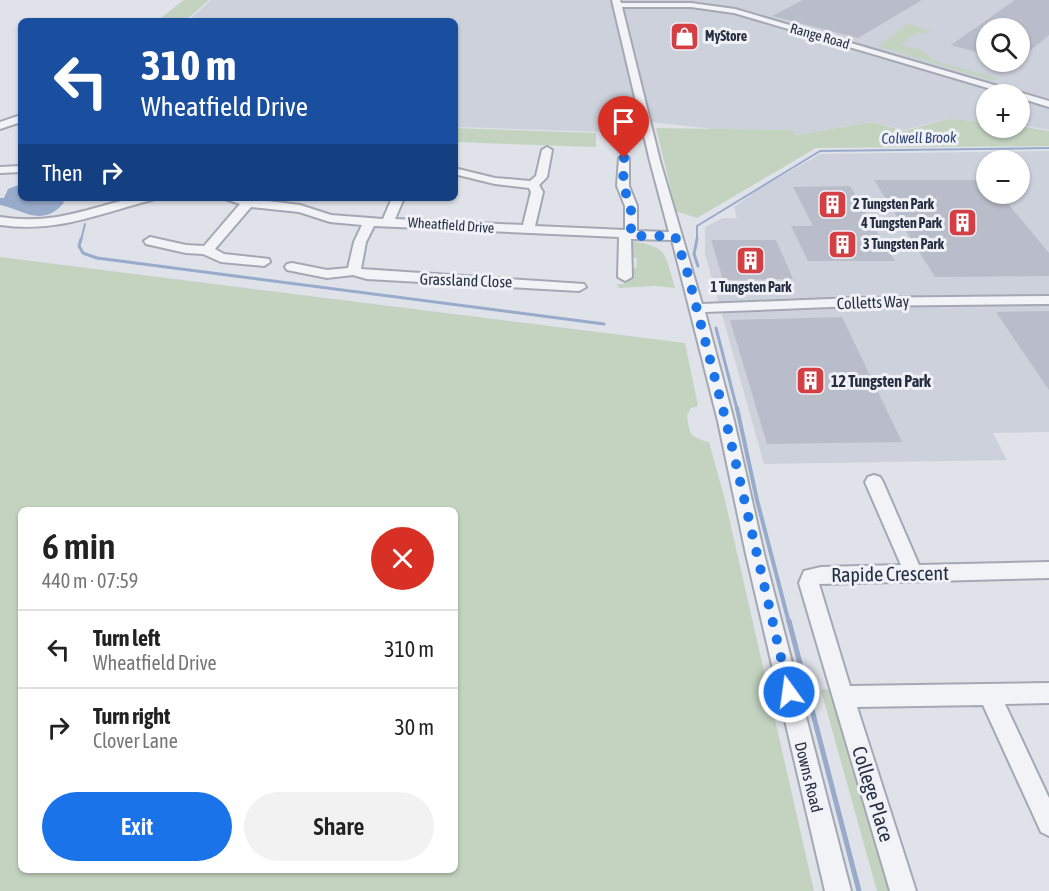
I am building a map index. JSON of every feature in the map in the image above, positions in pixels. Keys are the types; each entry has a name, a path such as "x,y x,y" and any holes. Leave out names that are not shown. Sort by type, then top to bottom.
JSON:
{"street":[{"name":"Range Road","path":"617,3 691,5 735,11 982,84"},
{"name":"Downs Road","path":"617,3 631,71 726,421 755,554 838,891"},
{"name":"Range Road","path":"1030,98 1049,104"},
{"path":"0,126 18,119"},
{"path":"533,185 541,177 547,150"},
{"path":"624,158 623,186 631,206 625,277"},
{"path":"0,170 18,169"},
{"path":"458,172 495,181 533,185"},
{"path":"528,230 537,192 533,185"},
{"path":"0,221 22,226 51,225 72,221 135,201"},
{"name":"Wheatfield Drive","path":"240,201 300,209 337,219 370,222 388,221 675,236"},
{"path":"300,209 306,201"},
{"path":"388,221 397,201"},
{"path":"208,250 248,203"},
{"path":"354,271 360,243 370,222"},
{"path":"150,241 186,249 208,250"},
{"path":"208,250 212,256 220,258 264,262"},
{"name":"Grassland Close","path":"292,267 327,274 354,271 367,274 579,287"},
{"name":"Colletts Way","path":"696,308 855,302 1049,300"},
{"path":"874,482 914,574"},
{"name":"Rapide Crescent","path":"843,697 809,583 811,578 821,575 1049,570"},
{"path":"843,697 1049,693"},
{"path":"989,694 1049,824"},
{"name":"College Place","path":"843,697 903,891"}],"shaded area":[{"path":"211,0 1049,0 1049,130 1030,127 1030,84 976,84 976,121 947,119 904,130 872,122 796,135 793,130 714,129 650,122 603,132 458,127 458,18 191,18"},
{"path":"1030,151 1049,151 1049,432 993,433 1007,460 764,464 705,254 705,227 723,218 737,218 734,207 756,191 820,154 976,152 976,204 1030,204"}],"green space":[{"path":"184,0 209,0 188,18 161,18"},
{"path":"907,24 931,31 926,34 917,33 900,45 913,49 915,47 932,57 930,59 984,73 997,79 993,81 878,46"},
{"path":"948,119 976,121 976,138 1030,138 1030,128 1049,131 1049,146 816,148 697,218 676,211 656,128 793,130 796,135 872,122 904,131"},
{"path":"458,128 596,133 596,147 458,142"},
{"path":"630,241 652,246 663,253 675,288 655,286 619,288 617,284 624,284 627,269 636,268 637,258 627,257"},
{"path":"0,257 685,343 698,406 691,408 687,415 689,427 691,434 709,442 725,500 814,891 0,891"},
{"path":"827,689 835,700 894,891 877,891 821,690"}],"water":[{"path":"18,185 18,201 63,201 64,203 48,215 32,215 0,205 0,198 4,198 8,189"}],"building":[{"path":"803,0 922,0 858,38 772,16"},
{"path":"1015,0 1049,0 1049,35 1030,51 1030,18 989,18"},
{"path":"976,27 976,52 951,45"},
{"name":"4 Tungsten Park","path":"874,180 976,180 976,204 1008,204 1049,253 1049,276 935,277"},
{"path":"850,186 895,261 808,261 791,226 813,226 793,187"},
{"name":"1 Tungsten Park","path":"711,240 776,240 793,279 723,280"},
{"path":"1049,311 1049,390 996,312"},
{"name":"12 Tungsten Park","path":"842,317 902,442 767,444 730,320"}],"waterway":[{"name":"Colwell Brook","path":"697,239 697,226 820,151 1049,148"},
{"path":"81,240 85,224"},
{"path":"81,239 79,246 83,253 97,258 604,324"},
{"path":"697,239 694,254 698,266"},
{"path":"716,328 737,409"},
{"path":"737,408 757,500 789,623"},
{"path":"789,621 859,891"}],"place":[{"name":"MyStore","path":"684,36"},
{"name":"2 Tungsten Park","path":"832,204"},
{"name":"4 Tungsten Park","path":"963,223"},
{"name":"3 Tungsten Park","path":"842,244"},
{"name":"1 Tungsten Park","path":"751,260"},
{"name":"12 Tungsten Park","path":"810,381"}],"route":[{"path":"624,158 623,186 631,206 631,236 675,236 687,271 726,421 742,499 789,692"}]}
